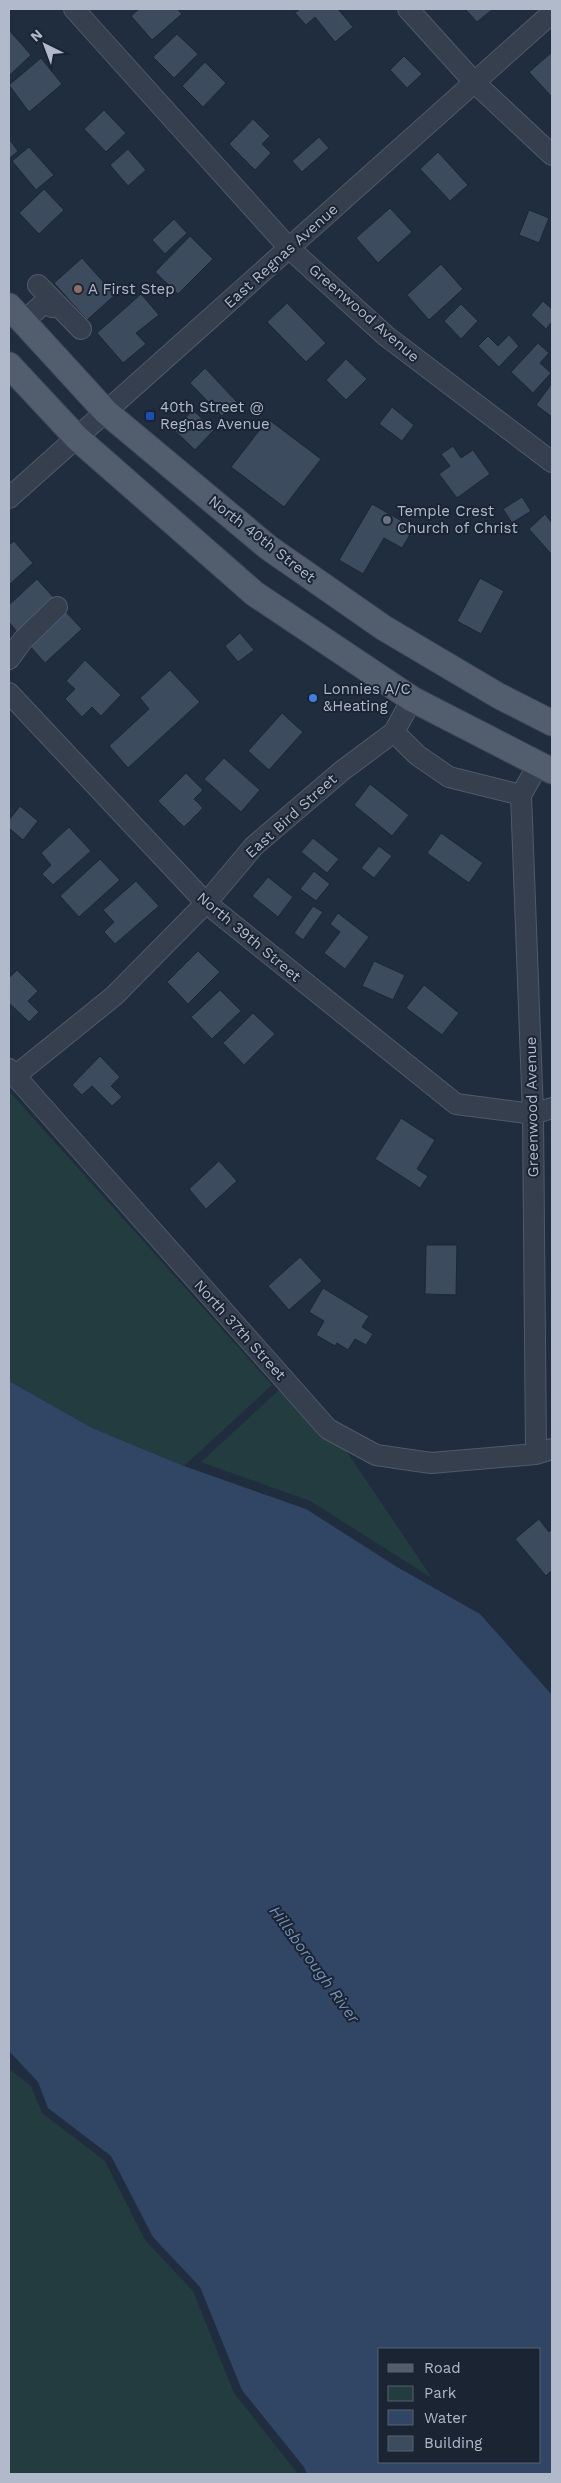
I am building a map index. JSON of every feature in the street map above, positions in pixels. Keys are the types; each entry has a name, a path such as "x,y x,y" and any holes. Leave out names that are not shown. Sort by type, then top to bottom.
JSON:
{"main road":[{"name":"North 40th Street","path":"21,320 106,412 263,543 376,623 499,696 552,723"},
{"path":"9,365 77,438 255,594 412,699 545,768"}],"street":[{"name":"Greenwood Avenue","path":"74,9 289,248 386,336 552,462"},
{"path":"408,9 474,83 552,156"},
{"name":"East Regnas Avenue","path":"9,498 552,13"},
{"path":"38,285 54,305 81,330"},
{"path":"21,320 53,313 54,305"},
{"path":"9,658 22,640 57,607"},
{"name":"North 39th Street","path":"9,693 206,904 456,1104 533,1114"},
{"name":"East Bird Street","path":"12,1073 114,996 206,904 254,846 343,770 394,732 412,699"},
{"path":"394,732 416,755 449,777 521,795 545,768"},
{"name":"Greenwood Avenue","path":"521,795 544,1452"},
{"name":"North 37th Street","path":"12,1073 328,1429 376,1454 431,1463 544,1452"},
{"path":"533,1114 552,1108"}],"green space":[{"path":"9,1091 272,1385 184,1466 92,1428 9,1381"},
{"path":"280,1389 345,1449 432,1578 310,1501 201,1462"},
{"path":"9,2069 31,2086 42,2113 105,2161 145,2240 193,2291 234,2393 298,2474 9,2474"}],"water":[{"name":"Hillsborough River","path":"9,1381 92,1428 184,1466 306,1509 397,1567 480,1614 552,1695 552,2474 307,2474 304,2467 242,2390 200,2287 153,2237 111,2156 48,2108 38,2082 9,2051"}],"building":[{"path":"139,9 177,9 182,14 152,40 131,16"},
{"path":"300,9 338,9 353,27 335,42 315,17 306,25 295,13"},
{"path":"465,9 493,9 477,22"},
{"path":"9,30 31,55 9,76"},
{"path":"177,34 198,54 174,78 153,57"},
{"path":"552,52 552,94 551,96 529,72"},
{"path":"404,56 422,74 407,88 390,70"},
{"path":"41,58 62,84 29,112 9,85"},
{"path":"205,62 226,83 203,107 182,86"},
{"path":"104,110 126,133 106,152 84,129"},
{"path":"253,119 270,136 262,144 271,153 255,170 229,144"},
{"path":"319,137 329,148 302,172 292,161"},
{"path":"9,139 18,151 9,159"},
{"path":"29,147 54,175 36,190 12,161"},
{"path":"128,149 146,170 128,186 110,165"},
{"path":"438,152 468,185 450,201 420,169"},
{"path":"44,189 64,210 39,234 19,213"},
{"path":"390,208 412,232 378,263 356,238"},
{"path":"529,210 549,218 539,243 519,235"},
{"path":"174,219 187,233 165,254 152,240"},
{"path":"190,236 213,259 178,294 155,272"},
{"path":"82,258 115,295 87,320 54,283"},
{"path":"441,264 463,289 429,320 407,295"},
{"path":"141,294 159,315 136,333 146,344 123,363 97,333"},
{"path":"543,301 552,309 552,322 546,329 531,315"},
{"path":"287,303 326,343 306,362 267,322"},
{"path":"461,304 478,321 461,339 444,321"},
{"path":"509,335 519,346 499,367 478,346 488,336 498,346"},
{"path":"538,343 549,353 540,363 551,373 533,393 511,372"},
{"path":"346,359 367,379 346,400 326,380"},
{"path":"205,368 237,402 222,416 190,383"},
{"path":"552,383 552,417 536,405"},
{"path":"392,407 414,425 402,441 379,424"},
{"path":"193,410 214,430 195,450 174,430"},
{"path":"268,419 321,459 284,507 231,467"},
{"path":"453,446 461,458 473,450 490,474 457,498 439,474 450,466 441,454"},
{"path":"522,497 531,511 512,523 503,509"},
{"path":"372,504 414,528 402,548 384,538 363,574 339,560"},
{"path":"545,514 552,523 552,555 529,529"},
{"path":"14,541 33,563 9,585 9,545"},
{"path":"480,578 504,591 481,634 457,621"},
{"path":"37,579 55,599 18,633 9,622 9,605"},
{"path":"64,610 82,629 45,663 28,644"},
{"path":"240,633 254,650 238,662 225,646"},
{"path":"85,660 121,695 101,716 92,707 82,717 65,699 75,689 66,681"},
{"path":"170,670 200,702 128,768 109,746 149,709 140,698"},
{"path":"282,713 303,732 269,770 248,751"},
{"path":"224,758 260,790 241,812 204,779"},
{"path":"186,773 203,790 194,799 203,808 184,827 158,801"},
{"path":"370,784 409,815 392,836 354,805"},
{"path":"20,806 38,821 23,840 9,828 9,820"},
{"path":"69,827 91,851 53,885 42,874 51,865 41,853"},
{"path":"441,833 483,863 469,883 427,853"},
{"path":"313,838 339,859 327,873 301,852"},
{"path":"379,846 392,856 374,878 361,868"},
{"path":"100,859 120,880 79,917 60,896"},
{"path":"314,871 330,884 316,901 300,889"},
{"path":"268,877 293,897 278,917 252,896"},
{"path":"136,881 159,906 115,944 104,932 114,922 103,910"},
{"path":"313,906 323,912 303,940 294,933"},
{"path":"338,913 369,937 345,969 324,953 340,932 330,924"},
{"path":"198,951 220,972 188,1004 167,982"},
{"path":"374,961 405,975 393,1000 362,986"},
{"path":"17,970 38,991 28,1001 39,1012 29,1022 9,1003 9,978"},
{"path":"424,985 459,1013 442,1035 406,1008"},
{"path":"220,990 241,1011 212,1039 191,1017"},
{"path":"253,1013 275,1034 244,1065 223,1043"},
{"path":"100,1056 120,1077 111,1086 122,1097 112,1106 92,1086 82,1095 72,1085"},
{"path":"401,1118 435,1140 417,1169 428,1176 420,1188 375,1159"},
{"path":"219,1161 237,1181 206,1209 189,1189"},
{"path":"426,1245 457,1245 456,1295 425,1294"},
{"path":"300,1257 322,1281 289,1310 268,1286"},
{"path":"323,1288 369,1316 362,1327 373,1334 366,1345 355,1339 348,1350 337,1343 335,1346 316,1335 324,1321 309,1312"},
{"path":"539,1519 549,1532 552,1529 552,1570 546,1576 515,1539"}],"place":[{"name":"A First Step","path":"78,289"},
{"name":"40th Street @ Regnas Avenue","path":"150,416"},
{"name":"Temple Crest Church of Christ","path":"387,520"},
{"name":"Lonnies A/C &Heating","path":"313,698"}]}
